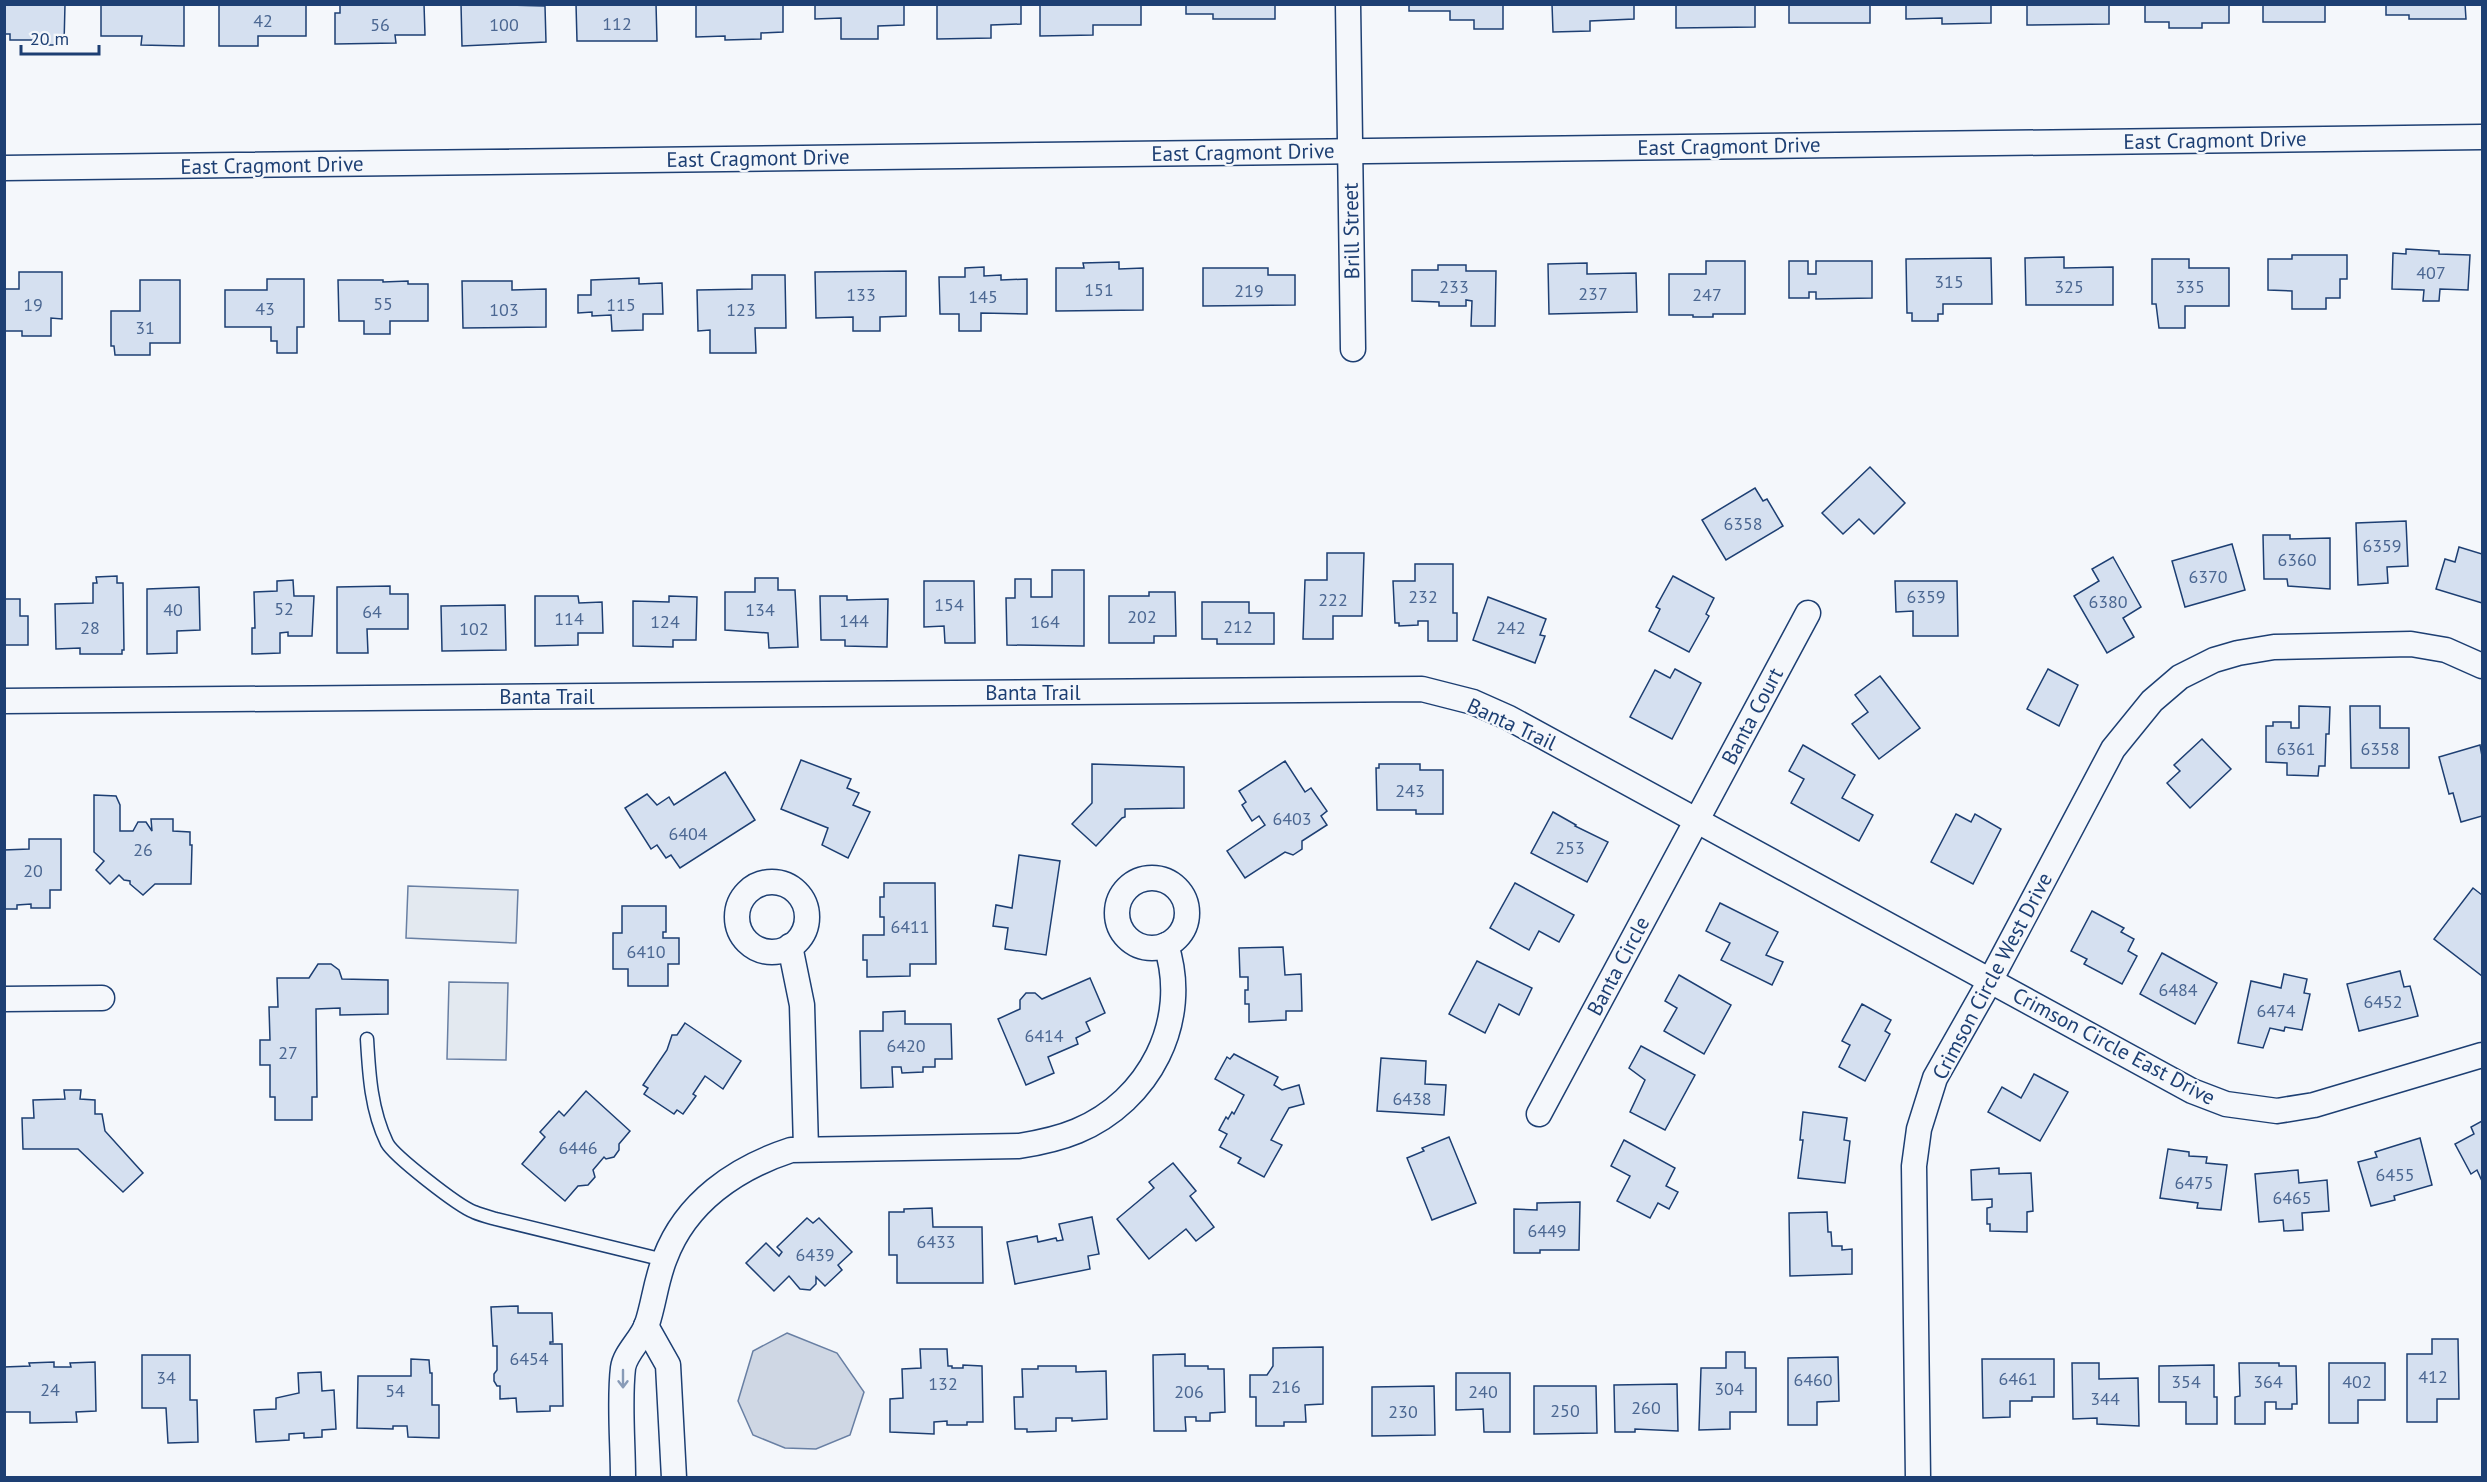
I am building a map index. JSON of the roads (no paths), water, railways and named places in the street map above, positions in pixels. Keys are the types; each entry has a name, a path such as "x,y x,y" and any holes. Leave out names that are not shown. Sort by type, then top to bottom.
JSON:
{"street":[{"name":"Brill Street","path":"1348,4 1353,349"},
{"name":"East Cragmont Drive","path":"4,168 2482,137"},
{"name":"Banta Court","path":"1697,819 1808,613"},
{"name":"Crimson Circle West Drive","path":"1918,1478 1914,1166 1925,1104 1935,1078 1990,981 2113,749 2152,701 2181,677 2214,660 2238,652 2274,647 2410,644 2446,650 2482,666"},
{"name":"Banta Trail","path":"4,701 1422,689 1473,702 1509,718 1990,981"},
{"name":"Banta Circle","path":"1539,1114 1697,819"},
{"path":"623,1478 623,1366 646,1326 664,1260 675,1236 705,1198 723,1182 768,1157 791,1150 1019,1146 1043,1142 1077,1131 1099,1119 1136,1088 1158,1059 1164,1046 1173,999 1172,969 1166,945"},
{"path":"790,946 802,1005 806,1148"},
{"name":"Crimson Circle East Drive","path":"1990,981 2192,1090 2226,1104 2264,1111 2314,1105 2482,1055"},
{"path":"4,999 102,998"},
{"path":"646,1326 668,1365 674,1478"}],"lane":[{"path":"367,1039 369,1077 375,1111 388,1145 453,1200 473,1212 496,1219 664,1260"}]}
